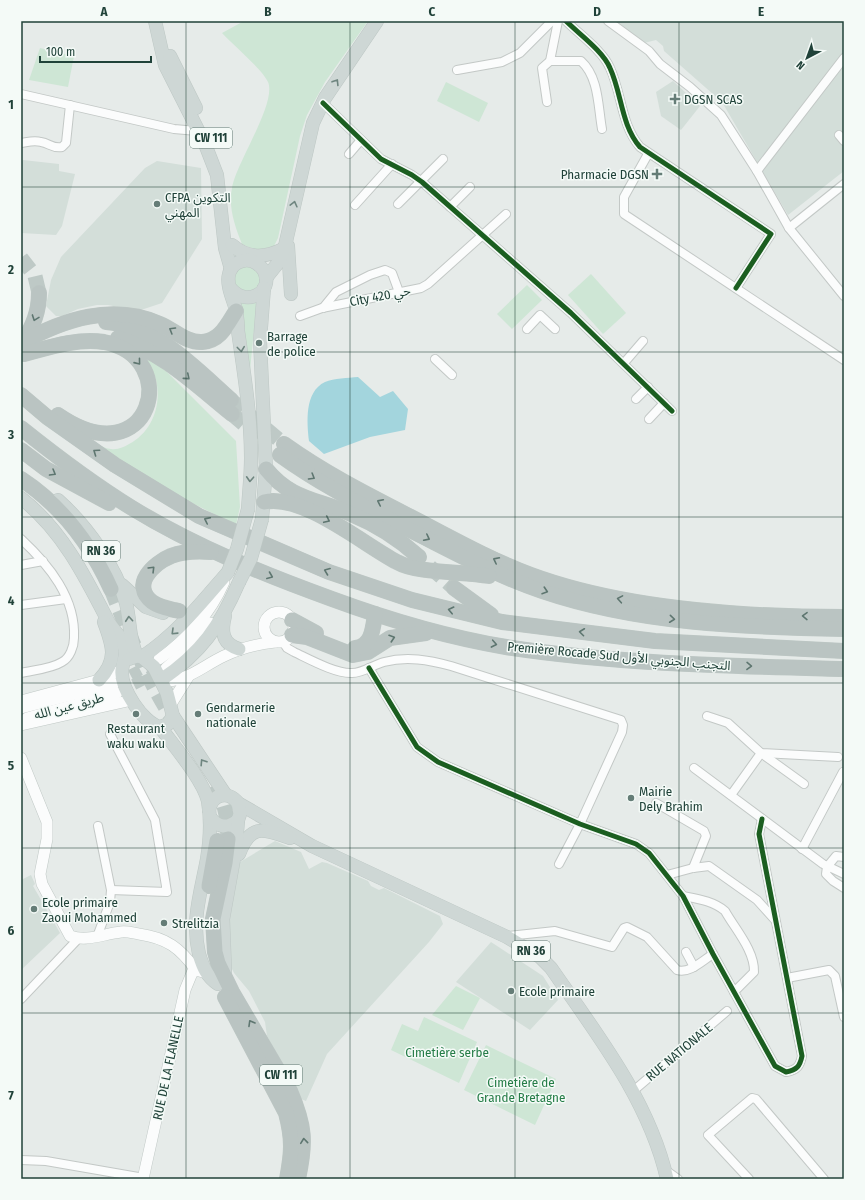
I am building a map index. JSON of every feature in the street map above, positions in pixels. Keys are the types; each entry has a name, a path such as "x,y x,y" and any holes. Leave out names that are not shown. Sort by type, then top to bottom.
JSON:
{"highway":[{"path":"22,349 37,315 39,292"},
{"path":"22,349 57,326 86,316 118,314 153,321 190,340 201,342 218,336 236,311"},
{"path":"22,349 72,334 87,332 107,335 143,348 169,362 232,407 188,362 151,335 116,322 82,321 57,326"},
{"path":"21,391 64,418 96,432 106,433 123,431 140,420 146,410 150,390 147,376 136,359 126,350 110,344 81,341 48,347 22,349"},
{"name":"Première Rocade Sud التجنب الجنوبي الأول","path":"21,395 48,417 115,465 207,521 329,572 412,600 502,622 655,641 844,651"},
{"path":"21,428 46,448 132,508 172,530"},
{"path":"21,450 46,468 124,511 148,523 172,530"},
{"path":"844,616 790,616 697,610 621,599 573,589 503,564 282,450 300,470 341,494 485,569 518,582 580,602 648,616 691,621 844,629"},
{"path":"266,469 282,486 292,492 331,506 373,525 398,540 419,557"},
{"path":"21,479 50,501 78,533 102,569 107,591"},
{"path":"21,491 43,508 59,525 84,557 107,591"},
{"path":"264,502 274,500 285,502 309,511 339,526 405,566 420,569 469,572 518,582"},
{"name":"Première Rocade Sud التجنب الجنوبي الأول","path":"172,530 216,552 288,583 375,614 435,632 506,647 563,654 720,666 844,668"},
{"path":"179,611 156,605 147,597 144,585 147,574 157,563 173,555 190,552 216,552"},
{"path":"454,588 484,612 502,622"},
{"path":"285,635 308,630 354,648 363,646 369,640 375,614"},
{"path":"285,635 307,637 353,655 368,652 379,644 396,636 435,632"},
{"name":"CW 111","path":"218,839 225,863 213,919 215,952 222,982 286,1113 291,1131 292,1151 287,1179"},
{"name":"CW 111","path":"222,982 290,1091 297,1108 302,1127 304,1150 298,1179"}],"main road":[{"path":"155,21 165,65 212,161 217,175 225,248 235,266"},
{"name":"CW 111","path":"162,21 172,60 215,147 220,162 229,234 235,266"},
{"path":"229,286 237,296 243,298 255,296 278,263 289,229 313,123 323,103 376,21"},
{"path":"289,229 288,262 291,294"},
{"path":"232,245 244,253 262,257 283,249"},
{"path":"238,820 233,825 220,826 214,823 209,814 212,801 220,795 225,794 233,797 238,803 240,809 236,843 223,919 222,982 201,971 195,923 196,910 207,858 218,839 209,814 207,801 201,786 155,725 132,700 123,681 131,661 169,638 228,572 237,549 248,509 251,442 236,311 228,281 235,266 245,260 257,263 264,272 265,283 260,341 266,469 262,519 251,558 227,611 223,628 224,639 229,645 243,648"},
{"name":"RN 36","path":"21,474 42,487 74,515 99,549 113,629 123,643 131,661"},
{"name":"RN 36","path":"21,498 40,516 70,551 86,577 107,591 126,601 131,661"},
{"path":"99,680 110,665 112,657 107,630 107,591 129,593 146,607 160,612 179,611 205,598"},
{"path":"162,681 196,651 227,611"},
{"path":"131,661 148,660 154,667 162,681 172,710 225,794"},
{"path":"155,725 168,724 172,710"},
{"path":"155,725 200,798 218,839"},
{"name":"RN 36","path":"238,803 312,846 507,936 540,957 551,968 613,1060 632,1092 648,1120 666,1174"},
{"name":"RN 36","path":"238,820 265,823 290,832"},
{"path":"230,874 244,841 253,833 272,832 312,846"}],"street":[{"path":"457,70 502,62 520,53 552,21"},
{"path":"547,102 542,68 550,61 558,21"},
{"path":"566,21 605,58 610,68 633,139 648,154 771,234 736,288"},
{"path":"608,21 649,51 660,64 690,87 721,115 757,171 789,228 844,296"},
{"path":"757,171 844,58"},
{"path":"550,61 581,61 589,68 593,76 602,129"},
{"path":"21,94 174,129 197,131"},
{"path":"323,103 381,159 412,175 422,182 571,313 672,411"},
{"path":"21,143 37,141 53,147 62,147 66,144 70,106"},
{"path":"348,154 361,140"},
{"path":"648,154 624,197 624,214 844,360"},
{"path":"398,204 422,182 443,159"},
{"path":"356,205 392,164"},
{"path":"789,228 844,184"},
{"path":"450,207 470,186"},
{"name":"City 420 حي","path":"300,316 322,308 413,290 428,284 506,214"},
{"path":"322,308 336,292 370,275 385,270 392,273 399,292"},
{"path":"527,329 540,315 555,329"},
{"path":"624,363 643,341"},
{"path":"435,359 452,375"},
{"path":"636,399 648,387"},
{"path":"649,419 664,403"},
{"path":"21,539 44,561 55,577 70,608 74,631 74,643 70,653 62,662 21,673"},
{"path":"21,565 44,561"},
{"path":"228,572 222,587 196,626 162,664 182,655 203,633 239,582"},
{"path":"21,605 66,599"},
{"path":"243,648 264,627 267,617 276,612 287,614 285,635 287,648 343,672 355,673 383,662 402,659 428,660 618,718 622,722 623,729 580,824 559,864"},
{"path":"264,627 268,638 285,635"},
{"path":"162,681 188,677 219,658 243,648 285,635"},
{"path":"21,701 99,680 131,661"},
{"path":"370,668 407,731 423,752 438,762 580,824 644,848 683,896 774,1066 786,1072 794,1071 800,1065 802,1056 759,834 762,819"},
{"path":"172,710 188,677"},
{"name":"طريق عين الله","path":"21,708 115,688 21,719"},
{"path":"21,725 132,700"},
{"path":"707,716 728,723 761,753 804,784"},
{"path":"110,734 155,820 167,892 110,890"},
{"path":"761,753 838,757"},
{"path":"731,795 761,753"},
{"path":"21,758 47,822 47,840 40,874 42,884 70,936 78,939 122,932 156,937 170,943 201,971"},
{"path":"694,768 826,866 844,874"},
{"path":"802,849 843,772"},
{"path":"656,803 704,831 706,836 693,868"},
{"path":"97,937 110,902 110,890 98,826"},
{"path":"844,857 836,856 826,866 826,874 828,877 844,888"},
{"path":"667,875 693,868 709,866 757,900 776,921"},
{"path":"683,896 713,903 720,907 725,912 751,954 754,964 754,972 734,992"},
{"path":"507,936 555,931 612,947 624,928 627,927 643,934 676,970 682,972 694,968 713,954"},
{"path":"21,999 78,939"},
{"path":"686,952 694,968"},
{"path":"787,978 829,970 835,976 844,1017"},
{"name":"RUE DE LA FLANELLE","path":"144,1179 185,990 192,973 201,971"},
{"name":"RUE NATIONALE","path":"632,1092 727,1011"},
{"path":"749,1179 708,1135 752,1098 756,1099 824,1179"},
{"path":"21,1160 46,1161 144,1179"},
{"path":"666,1174 678,1179"}],"shaded area":[{"path":"615,21 844,21 844,171 788,215 722,102 664,51 663,46 656,40 644,43"},
{"name":"DGSN SCAS","path":"673,81 700,106 681,130 661,116 656,92"},
{"path":"23,160 59,164 59,171 75,174 62,226 56,235 21,233 21,163"},
{"name":"CFPA التكوين المهني","path":"157,161 201,168 202,239 162,303 138,311 108,305 97,305 78,309 62,316 56,316 46,306 51,280 61,257 145,168"},
{"path":"275,841 301,852 309,869 322,862 327,863 368,881 371,886 379,890 384,888 440,916 443,924 429,942 327,1054 306,1101 301,1099 267,1036 265,1022 249,991 234,973 230,965 228,923 240,862"},
{"name":"Ecole primaire Zaoui Mohammed","path":"31,875 35,884 33,886 60,933 21,970 21,880"},
{"name":"Ecole primaire","path":"491,942 543,976 558,1000 530,1030 456,982"}],"green space":[{"path":"244,21 368,21 325,82 307,115 300,136 278,238 272,250 260,252 242,244 235,224 231,202 232,188 235,177 262,118 269,92 268,82 265,76 222,33"},
{"path":"40,48 74,56 68,87 29,80"},
{"path":"446,82 488,103 479,122 437,101"},
{"path":"247,266 256,270 260,279 256,288 247,292 238,288 234,279 238,270"},
{"path":"591,274 626,313 603,334 568,295"},
{"path":"527,285 542,300 512,329 497,314"},
{"path":"238,299 257,299 250,370 253,445"},
{"path":"133,347 167,372 236,441 240,507 236,525 162,488 97,444 111,449 118,449 125,446 137,439 144,432 153,417 158,399 156,380 150,366"},
{"path":"456,986 480,998 463,1030 432,1015"},
{"name":"Cimetière serbe","path":"424,1017 477,1042 459,1083 391,1050 402,1024 418,1031"},
{"name":"Cimetière de Grande Bretagne","path":"486,1045 556,1079 535,1125 464,1090"}],"water":[{"path":"358,377 380,397 393,391 408,409 405,430 370,437 324,454 309,441 308,408 313,393 325,382 341,378"}],"tunnel":[{"path":"21,258 35,276 39,293"},
{"path":"231,400 284,444"},
{"path":"232,414 259,437"},
{"path":"430,567 454,588"},
{"path":"111,589 147,673 174,721"},
{"path":"116,683 157,661"},
{"path":"119,692 164,669"},
{"path":"214,785 225,810 228,838"}],"cycle path":[{"path":"566,21 596,49 607,62 614,78 625,119 640,147 771,234 736,288"},
{"path":"323,103 381,159 412,175 422,182 571,313 672,411"},
{"path":"369,668 417,747 438,762 580,824 636,844 649,853 683,896 713,954 775,1066 786,1072 797,1067 802,1056 759,834 762,819"}],"place":[{"name":"DGSN SCAS","path":"675,99"},
{"name":"Pharmacie DGSN","path":"657,174"},
{"name":"CFPA التكوين المهني","path":"157,204"},
{"name":"Barrage de police","path":"259,343"},
{"name":"Restaurant waku waku","path":"136,714"},
{"name":"Gendarmerie nationale","path":"198,714"},
{"name":"Mairie Dely Brahim","path":"631,798"},
{"name":"Ecole primaire Zaoui Mohammed","path":"34,909"},
{"name":"Strelitzia","path":"164,923"},
{"name":"Ecole primaire","path":"511,991"}]}
